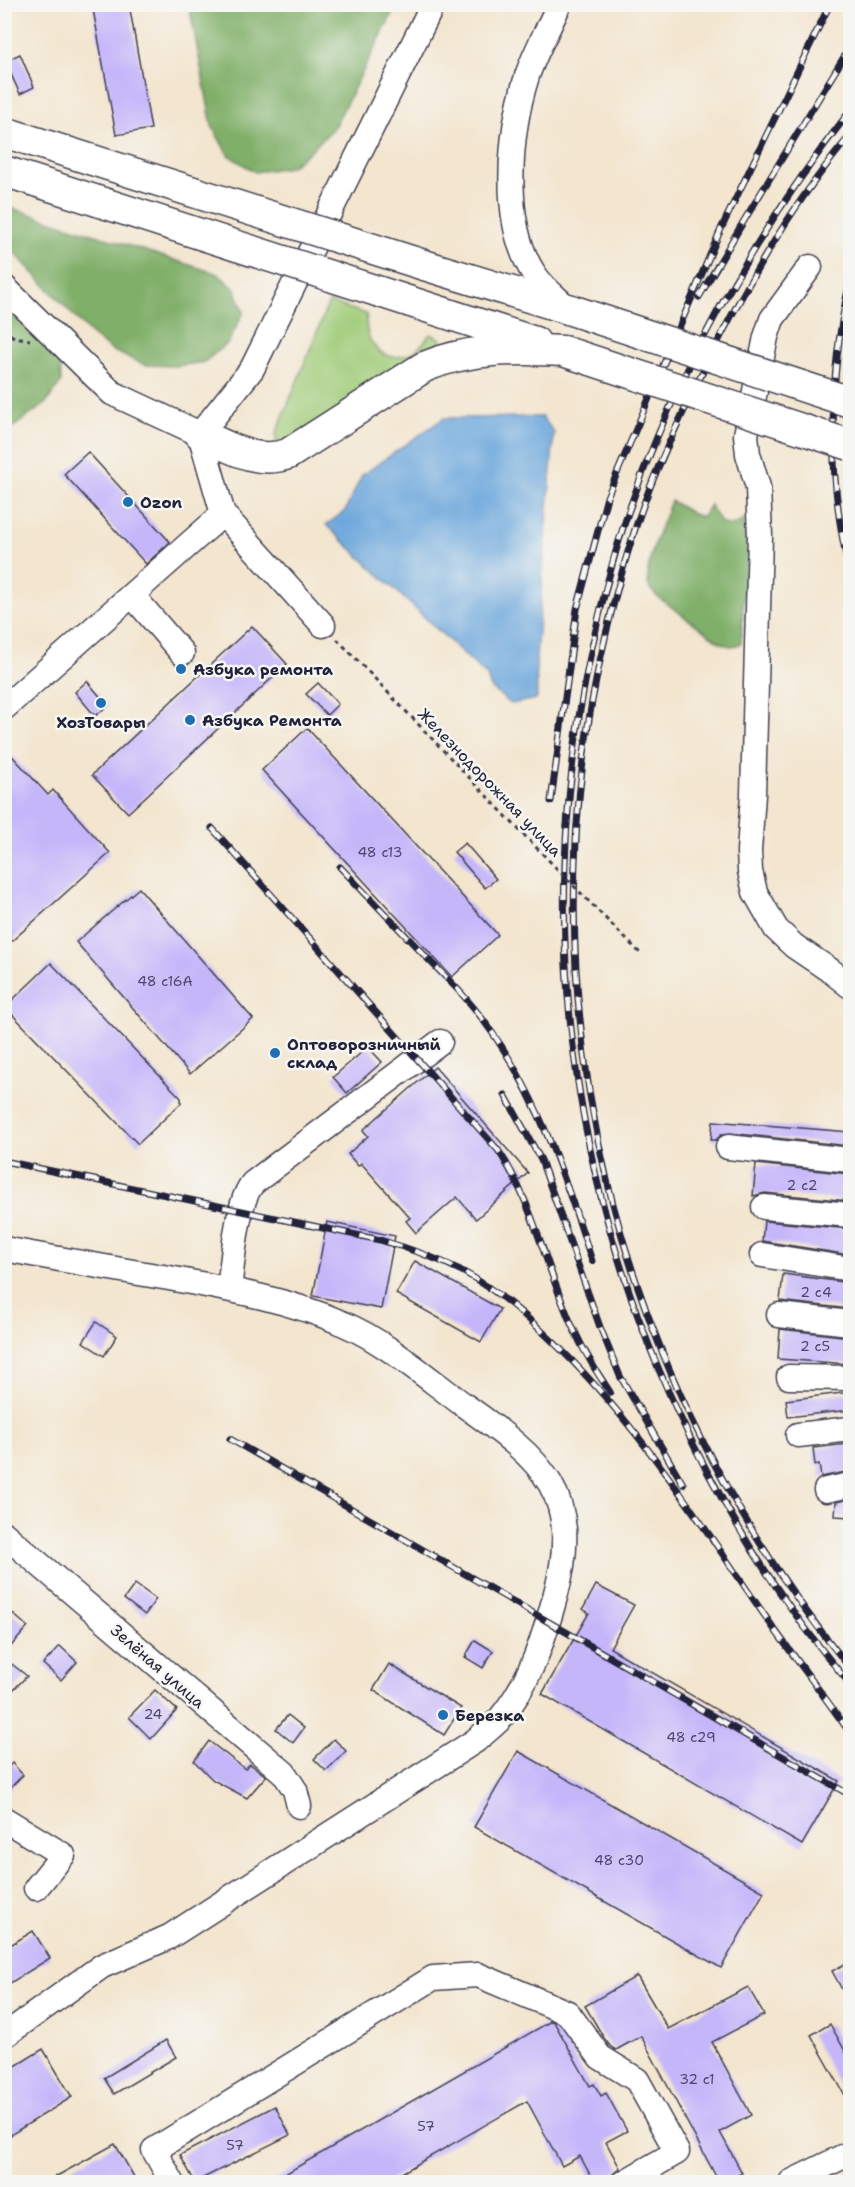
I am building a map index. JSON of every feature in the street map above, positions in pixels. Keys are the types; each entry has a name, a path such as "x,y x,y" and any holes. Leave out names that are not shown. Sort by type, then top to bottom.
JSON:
{"main road":[{"path":"4,132 568,309 850,402"},
{"path":"4,171 850,445"},
{"path":"200,434 249,456 268,459 279,457 288,454 439,360 492,350 563,351"}],"street":[{"path":"200,434 252,369 433,4"},
{"path":"559,4 528,75 522,98 513,146 512,197 519,237 529,265 537,279 568,309"},
{"path":"810,267 772,319 766,337 746,435 748,454 758,487 760,536 753,795 748,851 755,892 776,929 794,946 850,986"},
{"path":"4,287 112,393 200,434 223,514 323,625"},
{"path":"4,708 223,514"},
{"path":"132,595 182,653"},
{"path":"229,1289 241,1210 248,1190 440,1042"},
{"path":"728,1148 850,1160"},
{"path":"764,1207 850,1215"},
{"path":"4,1249 229,1289 344,1324 372,1338 491,1423 535,1461 550,1480 565,1525 562,1569 549,1620 528,1677 498,1720 475,1741 169,1937 102,1966 4,2036"},
{"path":"762,1256 850,1269"},
{"path":"779,1315 850,1323"},
{"path":"789,1377 850,1378"},
{"path":"798,1435 850,1429"},
{"path":"826,1490 850,1485"},
{"name":"Зелёная улица","path":"4,1534 284,1773 295,1791 299,1806"},
{"path":"4,1819 63,1855 36,1888"},
{"path":"172,2182 154,2150 433,1978 478,1975 568,2013 600,2057 637,2080 677,2152 625,2182"},
{"path":"790,2182 850,2153"}],"path":[{"path":"4,328 12,336 34,341"},
{"name":"Железнодорожная улица","path":"323,625 641,954"}],"green space":[{"path":"189,4 397,5 333,129 290,167 255,172 228,155 212,126"},
{"path":"5,206 218,274 235,289 244,312 228,343 204,362 177,366 145,365 111,350 91,334 5,243"},
{"path":"329,302 367,314 366,323 371,341 382,353 399,357 412,353 430,334 440,338 442,347 288,448 276,442 276,434"},
{"path":"4,306 60,359 61,383 45,404 5,433"},
{"path":"671,501 702,517 710,505 721,523 728,525 734,525 744,519 748,564 745,575 741,643 738,645 730,646 718,641 659,598 649,587 649,563"}],"water":[{"path":"542,417 554,432 536,657 537,699 511,704 491,688 487,676 326,525 345,511 362,475 444,418"}],"building":[{"path":"92,4 129,4 151,129 116,135"},
{"path":"20,54 34,87 20,94 5,61"},
{"path":"88,452 170,542 146,564 64,474"},
{"name":"Азбука Ремонта","path":"252,626 287,664 128,813 92,775"},
{"path":"87,681 108,706 95,716 75,692"},
{"path":"318,683 338,704 327,715 306,694"},
{"path":"307,728 498,935 452,977 262,770"},
{"path":"4,747 48,795 53,790 110,853 4,948"},
{"path":"465,843 496,879 485,888 454,852"},
{"path":"139,888 253,1019 190,1074 76,942"},
{"path":"51,963 181,1098 181,1103 138,1144 5,1007"},
{"path":"368,1047 382,1062 347,1093 333,1077"},
{"path":"435,1067 528,1173 476,1219 457,1197 416,1233 406,1221 410,1218 361,1163 358,1166 348,1154 368,1136 363,1130"},
{"path":"713,1121 850,1132 850,1146 730,1133 722,1134 716,1140 711,1140"},
{"path":"756,1164 850,1174 850,1201 765,1193 753,1196"},
{"path":"764,1221 850,1229 850,1255 762,1241"},
{"path":"327,1222 395,1236 381,1309 313,1296"},
{"path":"415,1261 500,1309 481,1342 396,1294"},
{"path":"783,1274 850,1283 850,1309 780,1301"},
{"path":"96,1322 117,1336 104,1356 83,1342"},
{"path":"780,1329 850,1337 850,1364 778,1359"},
{"path":"850,1392 850,1410 788,1417 786,1400"},
{"path":"848,1444 850,1471 821,1477 819,1464 815,1465 813,1448"},
{"path":"850,1499 850,1517 835,1516 836,1502"},
{"path":"135,1584 156,1599 145,1615 124,1599"},
{"path":"596,1585 634,1605 610,1648 839,1781 802,1845 542,1694 589,1613 583,1609"},
{"path":"12,1613 28,1627 4,1654 4,1622"},
{"path":"475,1640 493,1651 483,1668 465,1657"},
{"path":"60,1646 77,1662 61,1680 43,1664"},
{"path":"4,1658 27,1676 4,1699"},
{"path":"389,1664 461,1708 444,1735 373,1690"},
{"path":"155,1690 177,1710 151,1739 129,1717"},
{"path":"288,1715 304,1728 293,1743 276,1729"},
{"path":"334,1739 346,1751 326,1771 314,1759"},
{"path":"209,1741 245,1769 250,1764 266,1776 247,1798 213,1780 194,1761"},
{"path":"518,1751 764,1892 721,1968 474,1827"},
{"path":"12,1763 23,1775 4,1794 4,1771"},
{"path":"33,1931 50,1958 4,1987 4,1949"},
{"path":"850,1961 850,2004 832,1971"},
{"path":"637,1976 668,2029 748,1987 764,2015 712,2042 751,2115 720,2132 742,2173 724,2182 719,2182 641,2036 616,2050 604,2038 585,2006"},
{"path":"551,2021 554,2022 590,2086 594,2084 601,2096 606,2093 627,2131 606,2142 620,2168 613,2174 611,2182 594,2182 580,2156 562,2166 527,2101 386,2182 271,2182"},
{"path":"830,2024 850,2060 850,2104 811,2035"},
{"path":"166,2040 176,2057 114,2094 104,2078"},
{"path":"43,2049 72,2097 4,2139 4,2073"},
{"path":"275,2106 290,2135 195,2182 180,2155"},
{"path":"115,2144 137,2182 46,2182"}],"railway":[{"path":"551,801 577,609 607,497 721,229 830,4"},
{"path":"699,297 850,47"},
{"path":"850,111 785,201 726,296 675,396 633,499 610,572 592,647 574,753 565,859 566,964 576,1069 595,1173 624,1274 661,1374 722,1499 772,1582 850,1684"},
{"path":"850,136 805,194 747,287 677,426 657,469 640,515 606,634 582,771 574,909 583,1045 607,1180 646,1310 700,1436 768,1556 850,1668"},
{"path":"850,281 837,353 833,427 837,501 850,573"},
{"path":"212,828 498,1150 526,1204 571,1323 589,1359 610,1392"},
{"path":"340,867 460,992 507,1055 523,1082 550,1140 592,1261"},
{"path":"505,1095 541,1160 600,1327 620,1376 683,1484"},
{"path":"4,1161 380,1240 460,1270 495,1292 547,1336 577,1366 632,1429 658,1462 850,1733"},
{"path":"230,1439 850,1795"}],"place":[{"name":"Ozon","path":"128,502"},
{"name":"Азбука ремонта","path":"181,669"},
{"name":"ХозТовары","path":"101,703"},
{"name":"Азбука Ремонта","path":"190,720"},
{"name":"Оптоворозничный склад","path":"275,1053"},
{"name":"Березка","path":"443,1715"}]}
